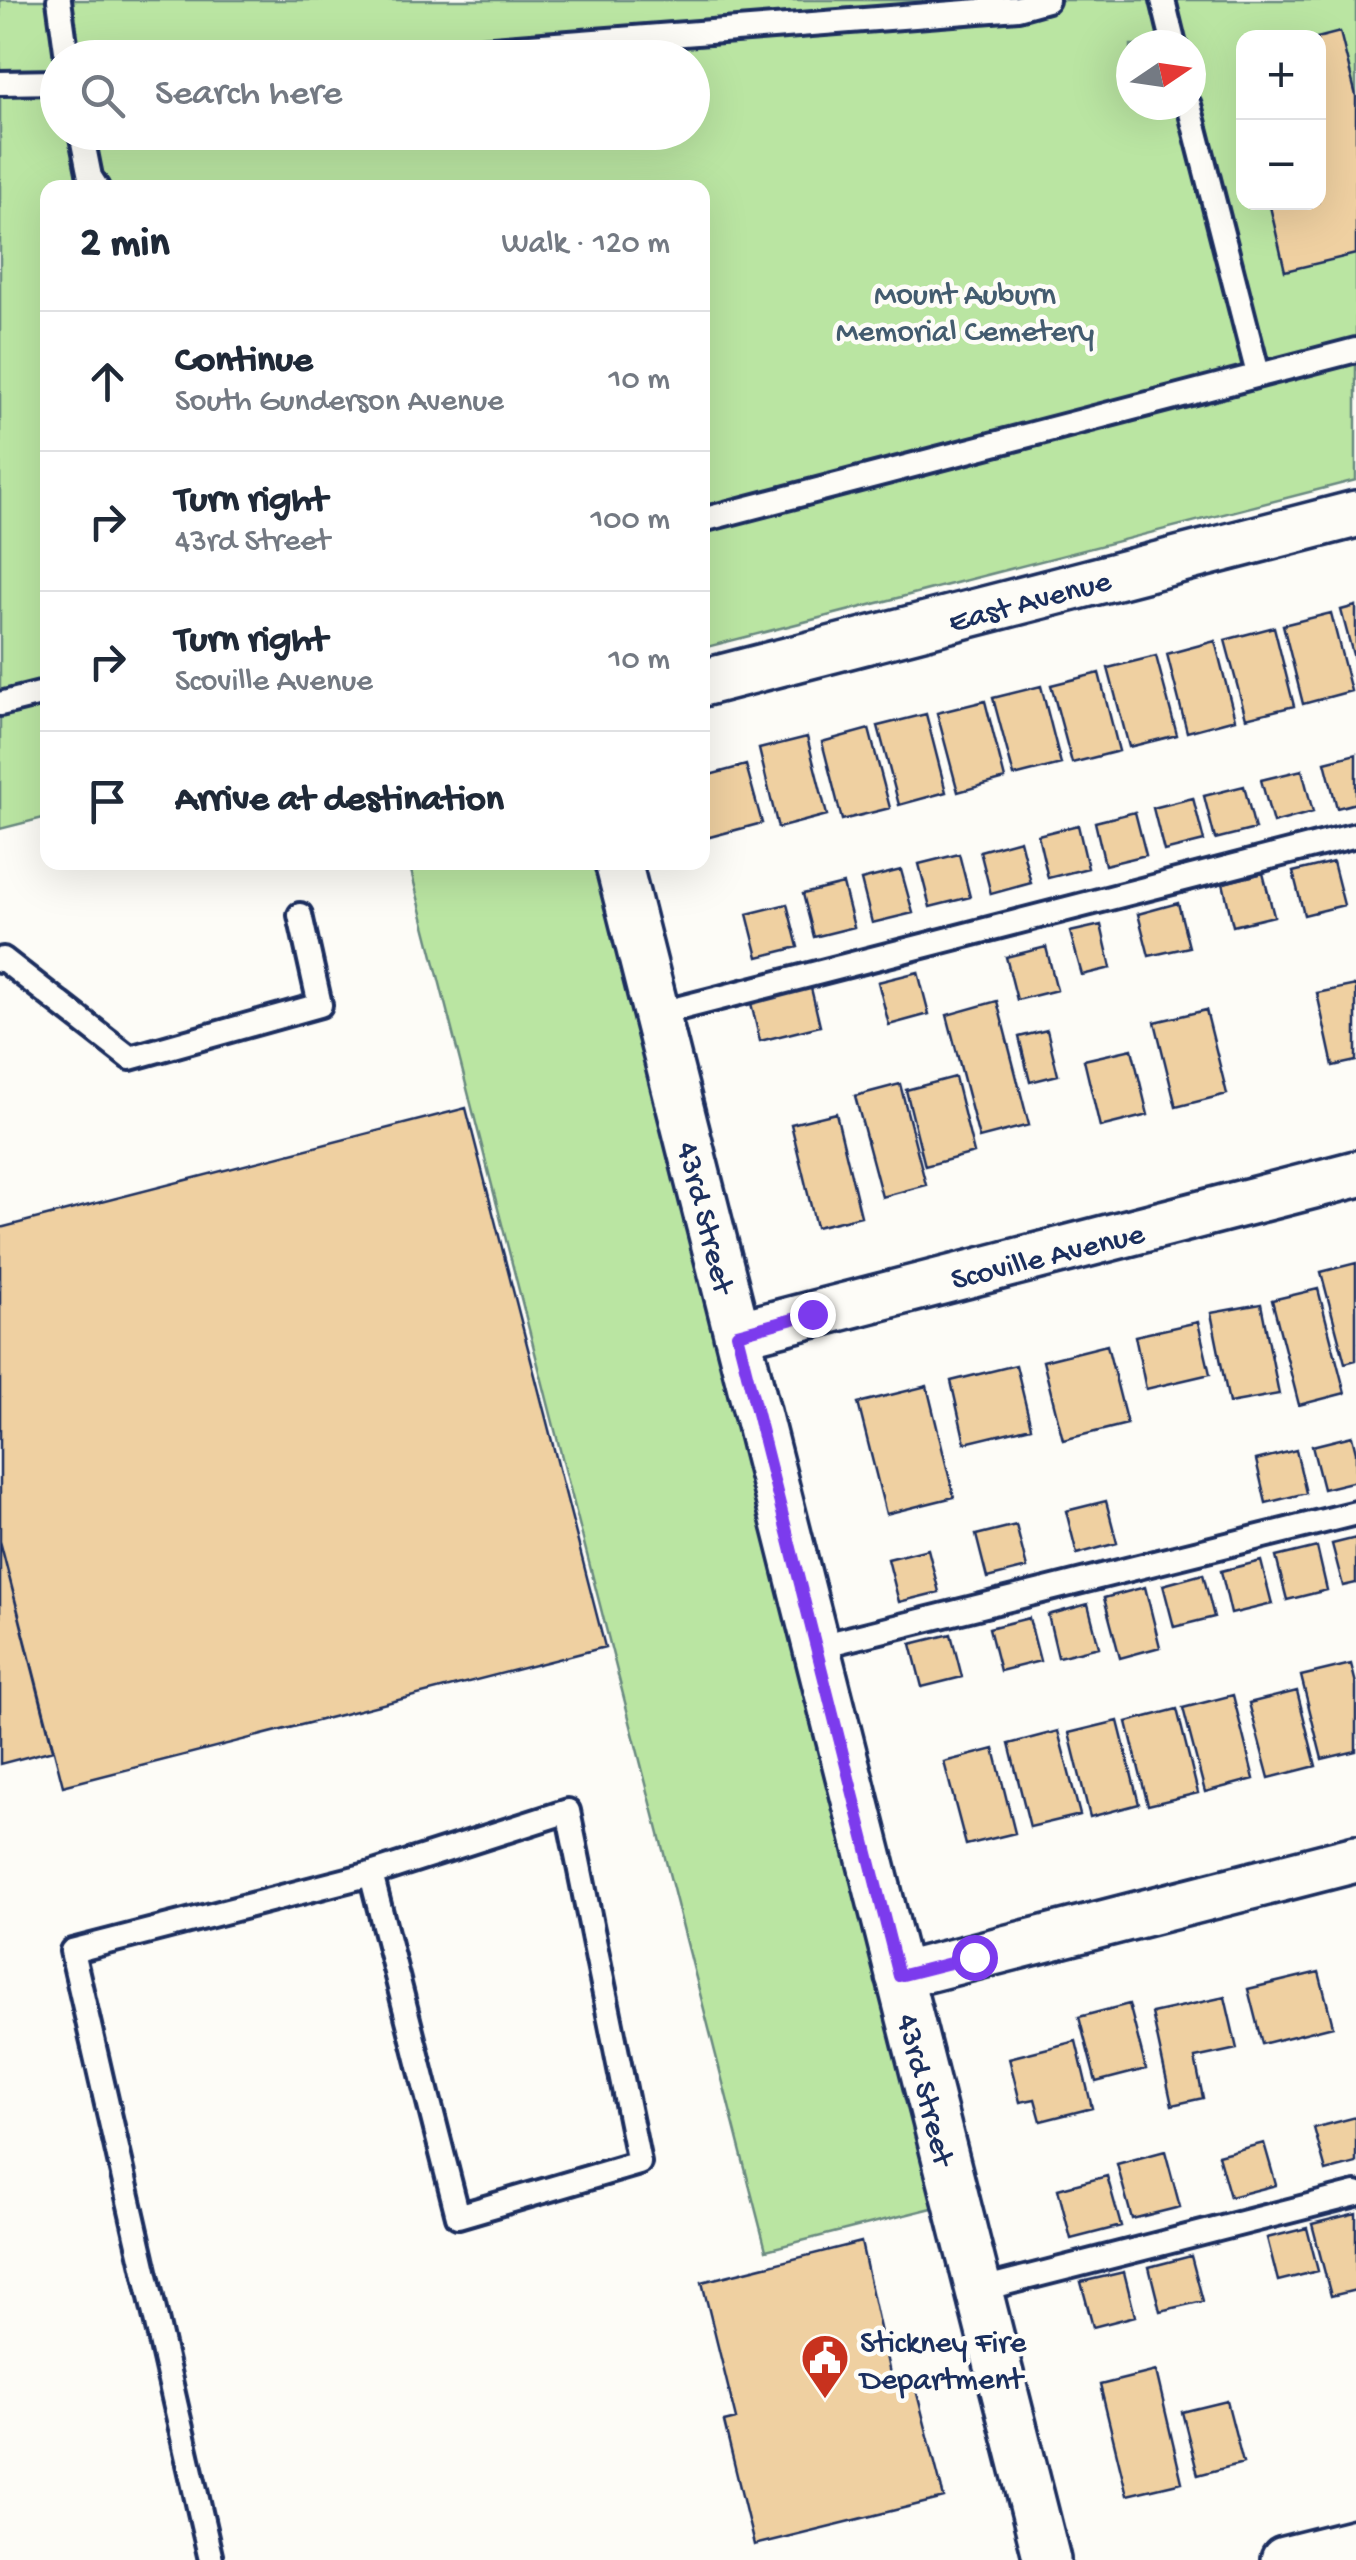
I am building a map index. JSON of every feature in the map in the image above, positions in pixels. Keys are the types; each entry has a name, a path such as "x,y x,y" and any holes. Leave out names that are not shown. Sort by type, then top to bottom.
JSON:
{"street":[{"name":"East Avenue","path":"710,682 1356,514"},
{"name":"43rd Street","path":"620,870 1047,2560"},
{"name":"Scoville Avenue","path":"737,1334 1356,1174"},
{"path":"899,1976 1356,1859"},
{"path":"1284,2560 1356,2542"}],"lane":[{"path":"59,0 65,40"},
{"path":"607,40 1018,8 1047,0"},
{"path":"1162,0 1170,30"},
{"path":"0,83 40,82"},
{"path":"1193,120 1258,374"},
{"path":"85,150 92,180"},
{"path":"710,518 1356,350"},
{"path":"0,704 40,694"},
{"path":"657,1014 1356,834"},
{"path":"0,960 130,1058 320,1005 300,915"},
{"path":"816,1647 1356,1513"},
{"path":"211,2560 72,1951 371,1874 568,1810 639,2163 458,2216 371,1874"},
{"path":"978,2290 1356,2194"}],"green space":[{"name":"Mount Auburn Memorial Cemetery","path":"0,0 1356,0 1356,480 710,646 710,180 40,180 40,819 0,829"},
{"path":"411,870 599,870 936,2207 766,2250"}],"building":[{"path":"1340,32 1356,96 1356,254 1285,271 1271,210 1326,210 1326,36"},
{"path":"1356,606 1356,666 1341,610"},
{"path":"1331,613 1351,691 1303,704 1283,625"},
{"path":"1274,627 1294,706 1246,718 1225,640"},
{"path":"1215,641 1235,719 1187,732 1167,654"},
{"path":"1156,656 1177,735 1129,747 1108,668"},
{"path":"1099,673 1119,751 1072,763 1051,685"},
{"path":"1041,686 1061,764 1014,776 993,698"},
{"path":"985,701 1005,779 958,792 937,713"},
{"path":"926,714 946,792 899,805 878,726"},
{"path":"869,729 890,808 842,820 822,742"},
{"path":"807,737 827,815 778,828 759,749"},
{"path":"1356,754 1356,803 1337,808 1325,762"},
{"path":"746,765 762,823 710,837 710,775"},
{"path":"1302,770 1313,812 1273,823 1261,780"},
{"path":"1244,786 1255,829 1215,839 1204,796"},
{"path":"1193,798 1204,841 1164,851 1153,808"},
{"path":"1135,812 1146,855 1105,865 1095,822"},
{"path":"1078,825 1088,868 1048,878 1038,835"},
{"path":"1020,840 1031,883 991,894 980,851"},
{"path":"959,854 970,897 930,907 919,864"},
{"path":"1333,862 1344,905 1304,915 1293,872"},
{"path":"901,870 913,913 872,923 861,880"},
{"path":"1263,873 1274,916 1233,926 1223,883"},
{"path":"843,884 854,927 814,937 803,894"},
{"path":"1178,903 1189,947 1149,956 1138,914"},
{"path":"787,904 798,947 758,957 747,914"},
{"path":"1101,925 1111,968 1082,975 1070,932"},
{"path":"1046,947 1057,990 1017,1000 1006,957"},
{"path":"918,972 929,1014 889,1025 878,982"},
{"path":"1356,985 1356,1061 1333,1066 1317,993"},
{"path":"811,988 820,1026 760,1041 751,1003"},
{"path":"997,1001 1029,1125 979,1138 947,1015"},
{"path":"1206,1010 1227,1094 1176,1107 1155,1022"},
{"path":"1047,1030 1058,1075 1030,1082 1019,1037"},
{"path":"1132,1049 1148,1115 1100,1127 1084,1060"},
{"path":"955,1077 974,1153 925,1166 906,1090"},
{"path":"900,1084 926,1185 882,1197 855,1096"},
{"path":"466,1108 605,1647 63,1786 0,1541 0,1228"},
{"path":"836,1113 861,1216 816,1227 791,1124"},
{"path":"1356,1263 1356,1360 1345,1363 1321,1272"},
{"path":"1318,1289 1345,1393 1299,1405 1272,1300"},
{"path":"1261,1304 1279,1394 1229,1403 1211,1313"},
{"path":"1198,1322 1210,1374 1146,1389 1135,1336"},
{"path":"1107,1345 1127,1424 1063,1440 1043,1361"},
{"path":"1016,1365 1031,1427 965,1443 951,1381"},
{"path":"927,1386 954,1497 886,1514 858,1403"},
{"path":"1352,1436 1356,1481 1323,1489 1312,1446"},
{"path":"1296,1450 1306,1493 1266,1503 1256,1460"},
{"path":"1106,1501 1117,1543 1077,1554 1066,1511"},
{"path":"1016,1525 1027,1568 987,1578 976,1535"},
{"path":"1356,1538 1356,1583 1343,1586 1332,1544"},
{"path":"0,1541 53,1750 0,1764"},
{"path":"1317,1547 1327,1590 1287,1600 1276,1557"},
{"path":"928,1549 939,1592 899,1602 888,1559"},
{"path":"1261,1561 1272,1604 1231,1614 1221,1571"},
{"path":"1203,1574 1214,1617 1174,1627 1163,1585"},
{"path":"1145,1587 1160,1647 1120,1658 1104,1598"},
{"path":"1088,1604 1099,1647 1058,1657 1048,1615"},
{"path":"1029,1618 1040,1661 1000,1671 989,1628"},
{"path":"951,1634 962,1677 922,1687 911,1644"},
{"path":"1351,1664 1356,1684 1356,1751 1322,1759 1301,1676"},
{"path":"1297,1691 1316,1766 1269,1778 1249,1703"},
{"path":"1233,1695 1254,1779 1205,1792 1183,1708"},
{"path":"1177,1709 1198,1793 1148,1805 1127,1722"},
{"path":"1118,1721 1139,1804 1090,1817 1069,1733"},
{"path":"1058,1731 1080,1815 1030,1827 1009,1744"},
{"path":"994,1749 1015,1833 966,1845 944,1762"},
{"path":"1319,1972 1333,2026 1262,2044 1248,1989"},
{"path":"1225,1997 1237,2049 1195,2058 1203,2098 1172,2105 1152,2013"},
{"path":"1129,2004 1146,2069 1096,2082 1079,2017"},
{"path":"1076,2041 1092,2108 1041,2121 1035,2099 1020,2102 1009,2058"},
{"path":"1356,2117 1356,2163 1326,2171 1314,2128"},
{"path":"1264,2143 1276,2185 1230,2197 1218,2155"},
{"path":"1165,2151 1180,2207 1132,2219 1117,2164"},
{"path":"1107,2176 1121,2226 1071,2239 1058,2189"},
{"path":"1356,2213 1356,2290 1331,2296 1312,2224"},
{"path":"1307,2228 1318,2271 1278,2281 1267,2238"},
{"name":"Stickney Fire Department","path":"861,2242 892,2383 913,2378 944,2498 754,2545 724,2422 736,2419 702,2282"},
{"path":"1191,2256 1203,2301 1160,2311 1149,2267"},
{"path":"1124,2272 1135,2316 1093,2327 1081,2282"},
{"path":"1156,2371 1182,2482 1127,2495 1100,2385"},
{"path":"1227,2401 1243,2463 1198,2475 1182,2412"}],"place":[{"name":"Stickney Fire Department","path":"825,2400"}],"route":[{"path":"812,1314 737,1334 899,1976 974,1957"}]}
